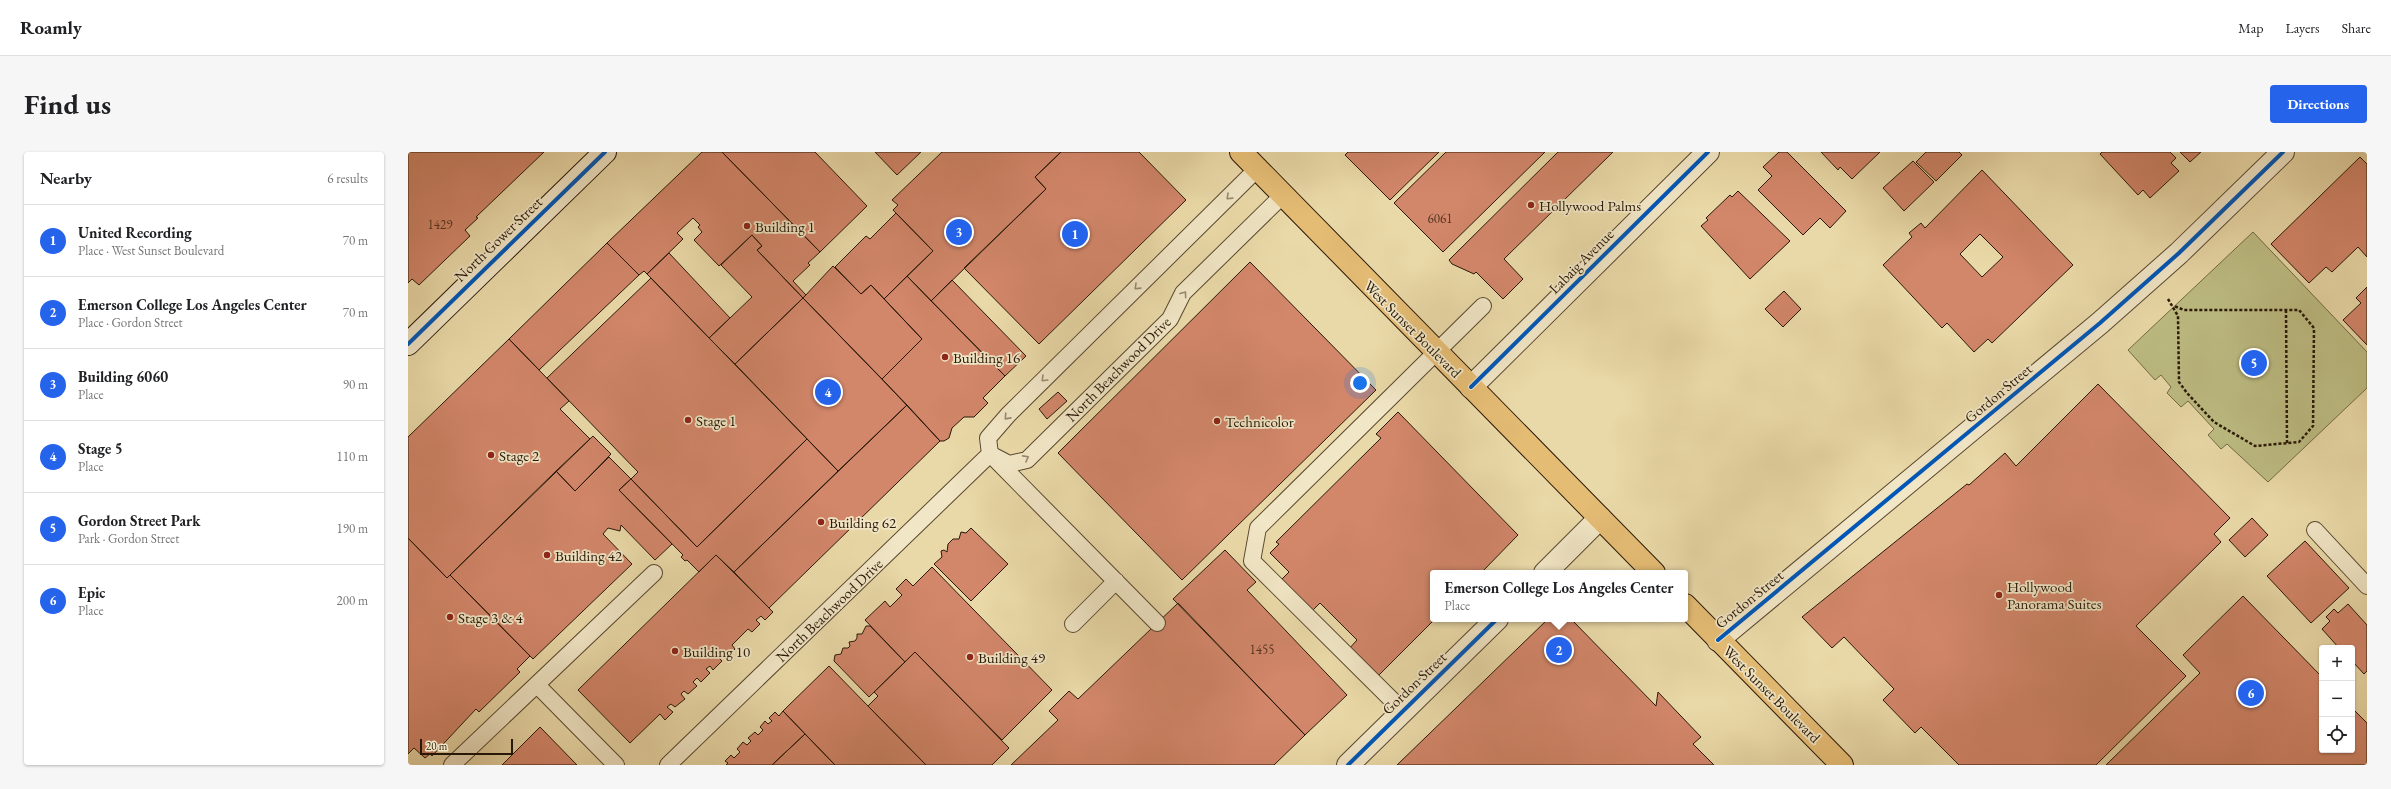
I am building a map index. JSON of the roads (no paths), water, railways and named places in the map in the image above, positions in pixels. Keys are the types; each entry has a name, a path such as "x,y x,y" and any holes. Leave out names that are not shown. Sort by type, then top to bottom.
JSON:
{"main road":[{"name":"West Sunset Boulevard","path":"1241,152 1282,196 1651,570"},
{"name":"West Sunset Boulevard","path":"1688,609 1842,765"}],"street":[{"name":"North Gower Street","path":"408,344 606,152"},
{"name":"Labaig Avenue","path":"1471,387 1708,152"},
{"name":"Gordon Street","path":"1718,640 2100,323 2179,253 2283,152"},
{"path":"1547,570 1600,518"},
{"name":"Gordon Street","path":"1356,762 1403,711 1494,622"}],"lane":[{"path":"1157,623 990,454 988,438 1008,415 1257,169"},
{"name":"North Beachwood Drive","path":"668,765 990,454 1009,464 1027,460 1170,319 1183,293 1282,196"},
{"path":"1403,711 1252,561 1258,528 1483,306"},
{"path":"2315,530 2367,586"},
{"path":"452,765 654,573"},
{"path":"1073,624 1116,582"},
{"path":"537,685 616,765"}],"place":[{"name":"Hollywood Palms","path":"1531,205"},
{"name":"Building 1","path":"747,226"},
{"name":"Building 6060","path":"959,232"},
{"name":"United Recording","path":"1075,234"},
{"name":"Building 16","path":"945,357"},
{"name":"Gordon Street Park","path":"2254,363"},
{"name":"Stage 5","path":"828,392"},
{"name":"Stage 1","path":"688,420"},
{"name":"Technicolor","path":"1217,421"},
{"name":"Stage 2","path":"491,455"},
{"name":"Building 62","path":"821,522"},
{"name":"Building 42","path":"547,555"},
{"name":"Hollywood Panorama Suites","path":"1999,595"},
{"name":"Stage 3 & 4","path":"450,617"},
{"name":"Emerson College Los Angeles Center","path":"1559,650"},
{"name":"Building 10","path":"675,651"},
{"name":"Building 49","path":"970,657"},
{"name":"Epic","path":"2251,693"}]}
